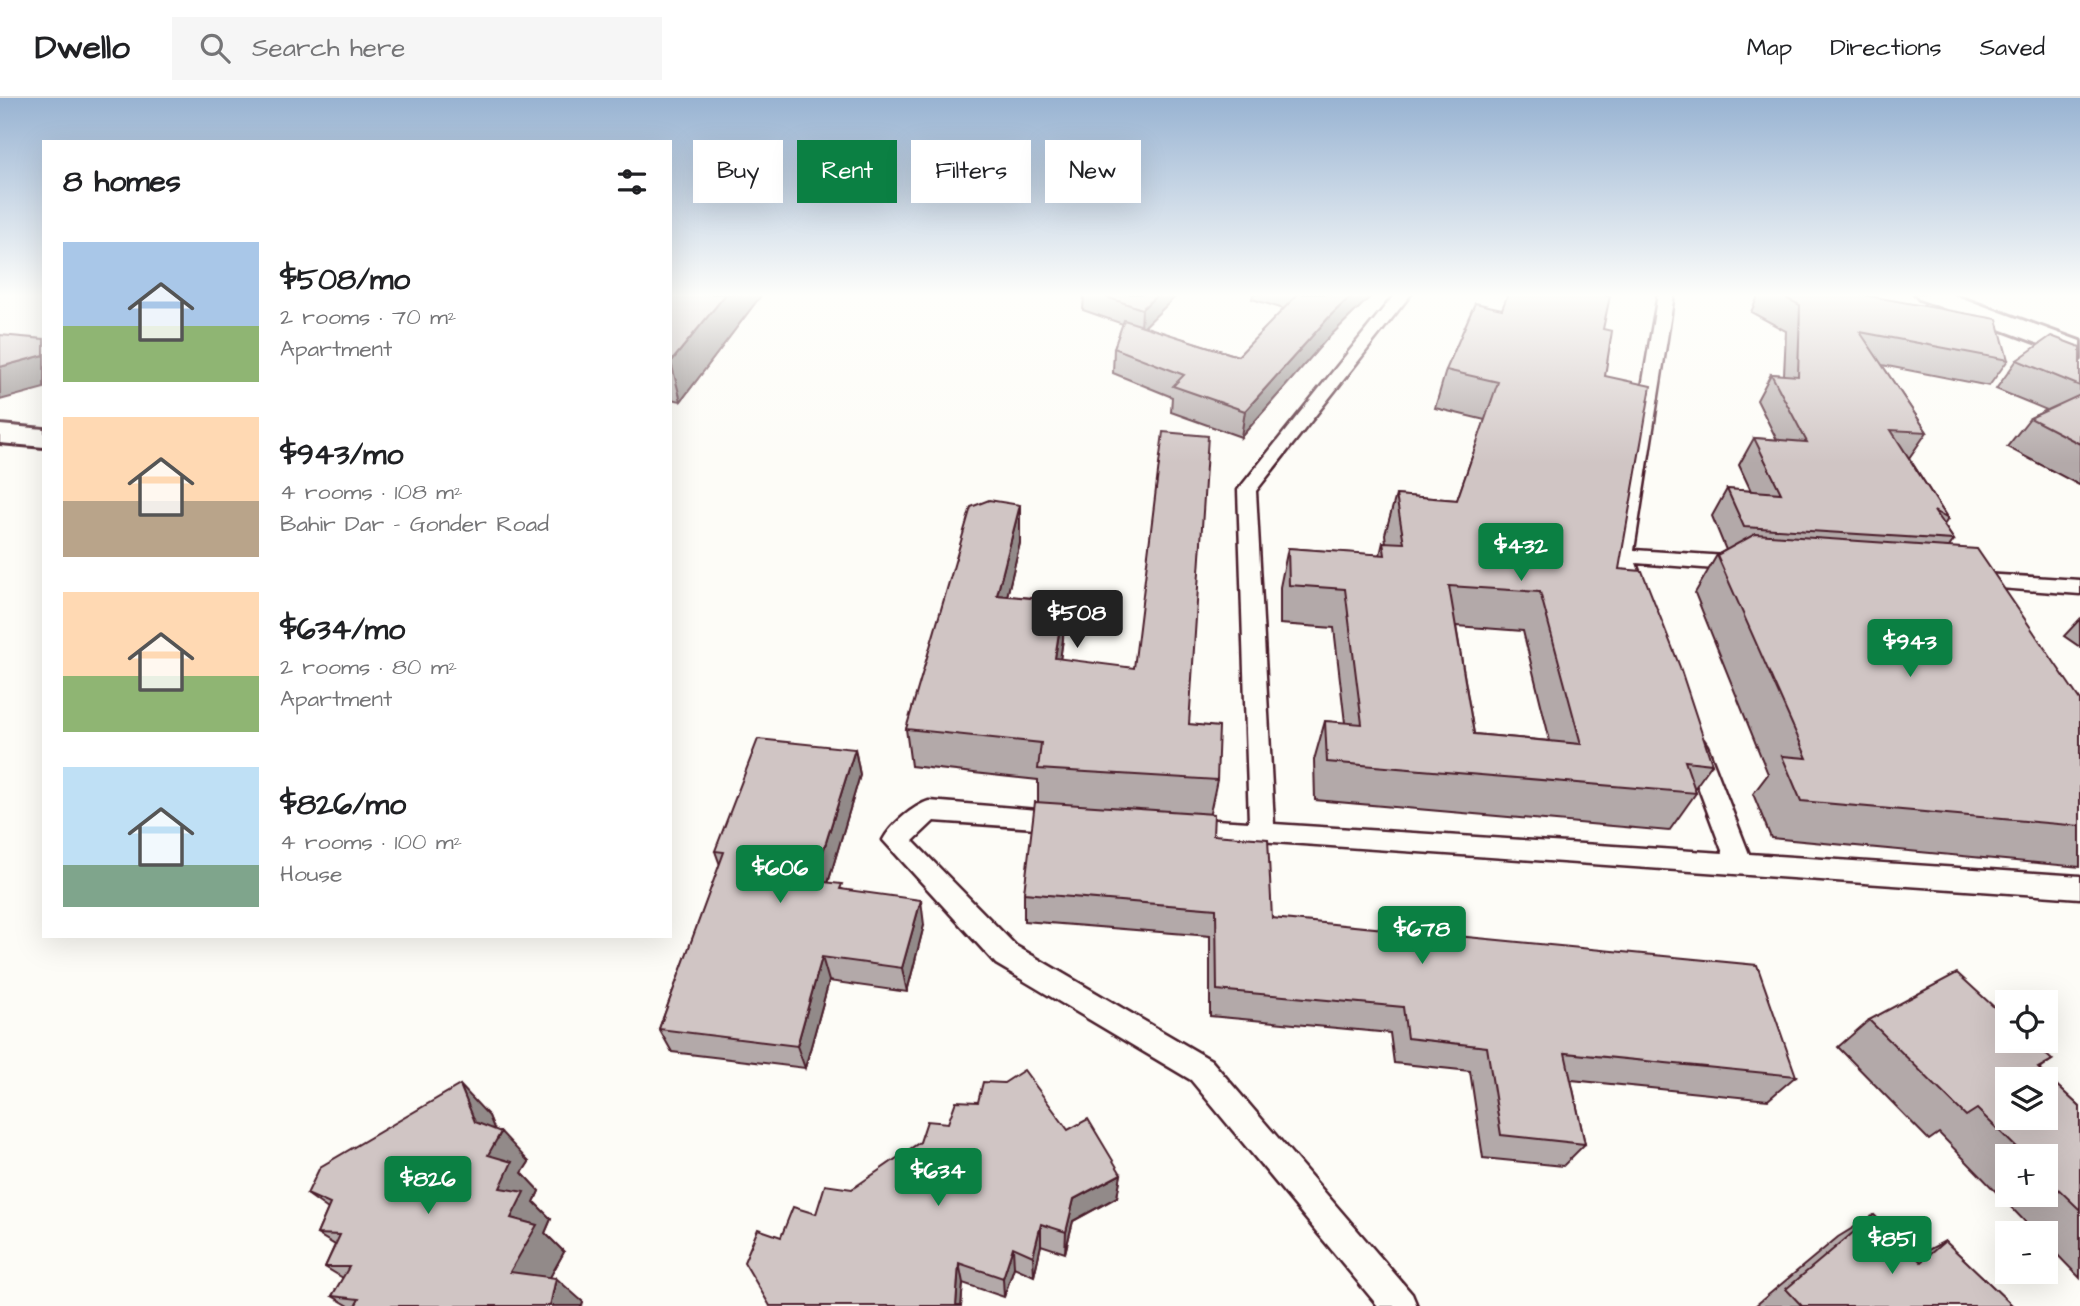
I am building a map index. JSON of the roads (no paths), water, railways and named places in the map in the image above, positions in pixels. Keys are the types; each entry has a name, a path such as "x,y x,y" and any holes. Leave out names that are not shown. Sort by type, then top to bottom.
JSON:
{"main road":[{"path":"0,434 42,438"}],"lane":[{"path":"1262,833 1247,490 1358,350"},
{"path":"1647,621 1623,556 1657,350"},
{"path":"1623,556 1762,566"},
{"path":"1941,578 2080,587"},
{"path":"1687,723 1741,864"},
{"path":"1095,822 929,811 896,839 1006,955 1201,1070 1400,1306"},
{"path":"1151,825 2080,887"}]}
